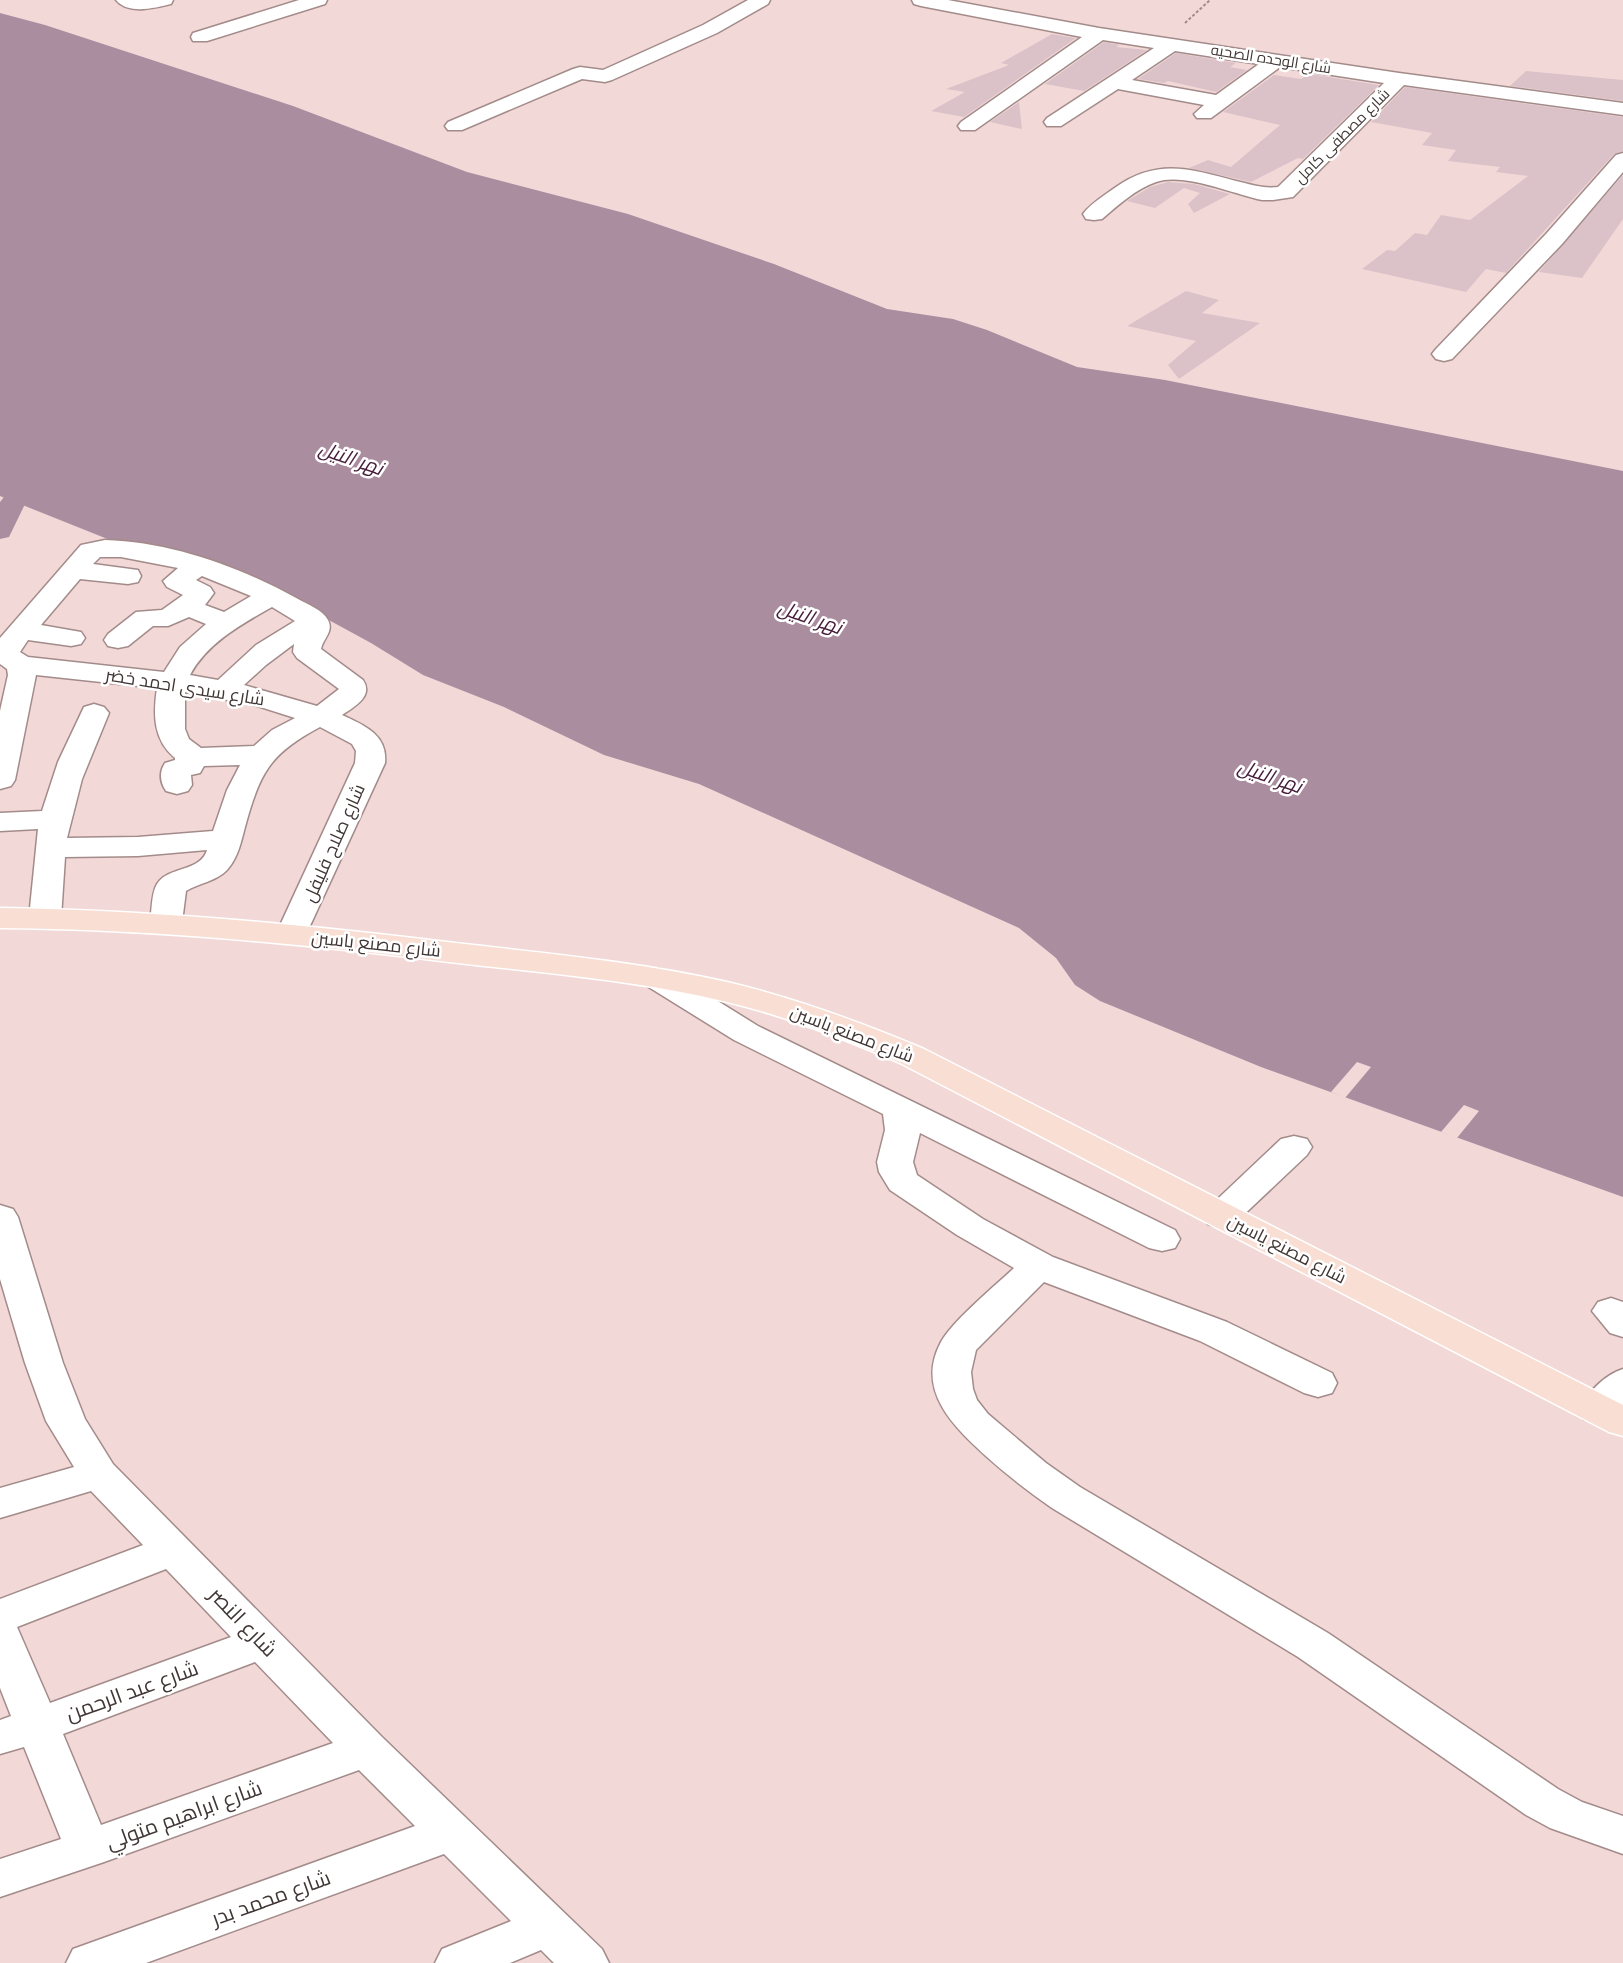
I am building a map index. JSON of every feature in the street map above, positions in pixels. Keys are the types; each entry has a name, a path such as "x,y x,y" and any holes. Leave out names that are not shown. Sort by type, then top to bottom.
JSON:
{"main road":[{"name":"شارع مصنع ياسين","path":"0,918 166,922 384,944 659,979 769,1003 852,1030 912,1056 1221,1216 1615,1404"}],"street":[{"path":"128,2 164,0"},
{"path":"200,38 318,0"},
{"path":"455,126 580,73 605,76 710,29 761,0"},
{"name":"شارع الوحده الصحيه","path":"921,0 1099,34 1399,79 1623,109"},
{"path":"968,126 1099,34"},
{"path":"1054,122 1169,43"},
{"path":"1196,120 1277,60"},
{"name":"شارع مصطفى كامل","path":"1094,213 1125,188 1162,172 1182,173 1262,194 1285,192 1399,79"},
{"path":"1114,82 1220,102"},
{"path":"1444,354 1554,239 1623,159"},
{"path":"0,780 22,675 20,665 6,655 7,647 72,570 84,557 96,549 146,552 200,565 247,582 315,621 317,629 308,644 307,651 352,686 354,689 351,696 280,738 261,754 249,775 215,865 206,872 180,880 171,887 166,922"},
{"path":"118,640 146,618 170,618 199,597 200,593 177,581 200,565"},
{"path":"72,570 129,576"},
{"path":"261,754 202,756 190,754 173,739 169,723 172,683 191,651 225,622 272,596"},
{"path":"187,607 225,622"},
{"path":"225,690 246,665 261,653 315,621"},
{"path":"21,630 71,638"},
{"name":"شارع سيدى احمد خضر","path":"20,665 225,690 269,699 318,716 356,733 366,741 372,752"},
{"path":"45,918 53,833 69,774 94,712"},
{"name":"شارع صلاح فليفل","path":"292,934 370,763 372,752"},
{"path":"177,785 176,769 189,766 190,754"},
{"path":"0,822 53,833 145,847 226,839"},
{"path":"659,979 747,1033 1162,1239"},
{"path":"898,1109 905,1129 894,1163 896,1173 903,1182 989,1239 1039,1265 1121,1299 1226,1336 1318,1383"},
{"path":"1221,1216 1294,1147"},
{"name":"شارع النصر","path":"0,1217 44,1363 62,1411 99,1473 366,1749 585,1963"},
{"path":"1039,1265 959,1344 956,1350 950,1372 952,1388 968,1418 1012,1457 1080,1507 1281,1625 1542,1802 1566,1815 1623,1835"},
{"path":"0,1503 99,1473"},
{"path":"0,1616 174,1550"},
{"path":"0,1635 19,1732 88,1849"},
{"name":"شارع عبد الرحمن","path":"19,1732 263,1642"},
{"name":"شارع ابراهيم متولي","path":"0,1878 88,1849 366,1749"},
{"name":"شارع محمد بدر","path":"90,1963 451,1832"},
{"path":"459,1963 547,1927"}],"path":[{"path":"1169,43 1210,0"}],"water":[{"name":"نهر النيل","path":"0,13 45,25 293,106 467,172 628,214 774,264 887,309 953,319 987,330 1077,367 1165,380 1623,471 1623,1197 1261,1067 1100,1001 1075,985 1056,958 1019,928 699,784 604,755 504,707 423,675 371,643 259,582 200,557 120,544 0,496"}],"pier":[{"path":"1357,1062 1371,1067 1345,1098 1331,1092"},
{"path":"1464,1105 1479,1111 1457,1138 1441,1132"}],"building":[{"path":"1052,34 1076,38 964,117 931,111 965,92 946,89 1009,65 1001,63"},
{"path":"1104,42 1120,45 1116,47 1147,50 1084,91 1045,84"},
{"path":"1176,53 1236,63 1230,67 1247,70 1216,92 1168,81 1164,83 1138,79"},
{"path":"1526,71 1623,80 1623,101 1510,86"},
{"path":"1310,74 1379,85 1303,159 1298,158 1251,182 1189,168 1208,160 1231,167 1280,125 1223,112 1274,75 1301,79"},
{"path":"1405,87 1623,117 1623,151 1614,154 1506,273 1486,269 1466,292 1362,269 1387,250 1395,251 1415,233 1427,235 1441,215 1470,220 1528,176 1496,172 1500,167 1448,161 1456,150 1422,145 1432,133 1371,122"},
{"path":"1019,102 1022,129 990,122"},
{"path":"1623,175 1623,219 1582,278 1539,272"},
{"path":"1168,182 1194,184 1230,194 1194,213 1188,204 1200,193 1184,188 1155,208 1127,201 1150,187"},
{"path":"1186,291 1219,300 1202,313 1260,323 1179,379 1168,365 1196,341 1127,326"}],"waterway":[{"path":"0,531 13,502"}]}
